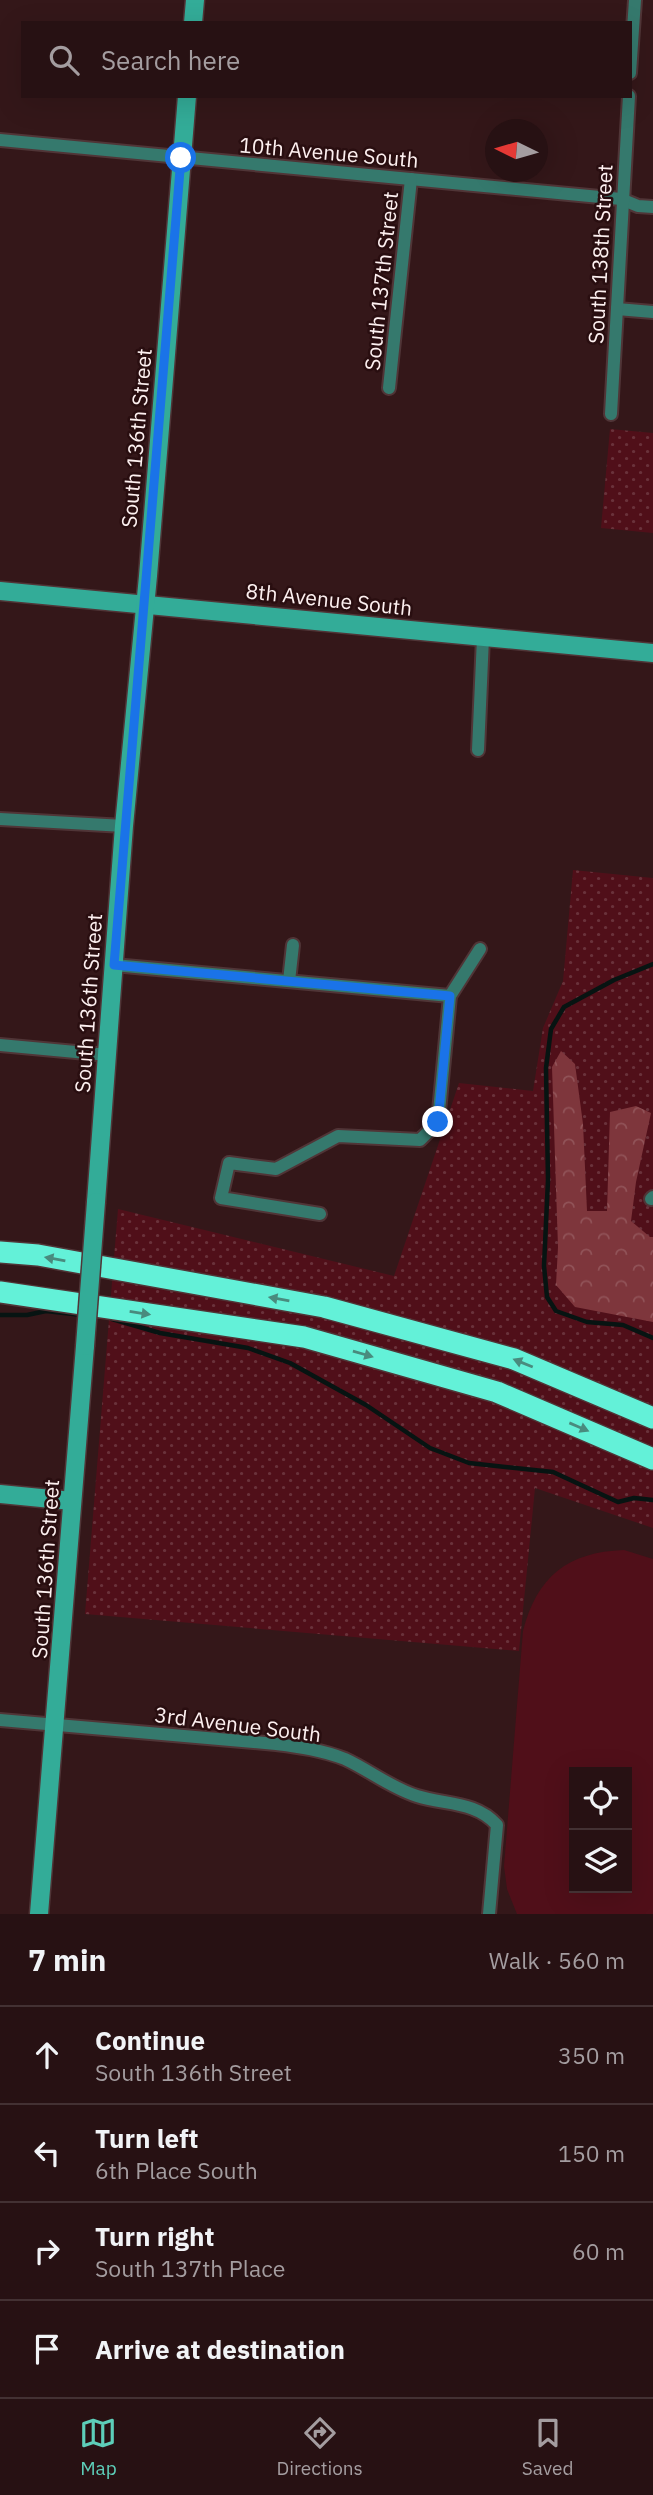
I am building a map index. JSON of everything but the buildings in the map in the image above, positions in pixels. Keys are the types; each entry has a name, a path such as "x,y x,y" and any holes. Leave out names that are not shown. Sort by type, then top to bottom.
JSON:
{"highway":[{"path":"0,1252 38,1255 324,1307 514,1359 653,1418"},
{"path":"0,1292 304,1337 497,1392 653,1459"}],"street":[{"path":"193,21 195,0"},
{"path":"632,44 635,0"},
{"name":"South 136th Street","path":"39,1914 56,1725 124,826 187,98"},
{"name":"South 138th Street","path":"611,414 621,199 629,98"},
{"name":"10th Avenue South","path":"0,140 621,199 638,206 653,207"},
{"name":"South 137th Street","path":"389,388 411,178"},
{"path":"617,309 653,312"},
{"name":"8th Avenue South","path":"0,590 653,653"},
{"path":"478,750 483,638"},
{"path":"0,818 124,826"},
{"path":"289,981 293,946"},
{"path":"320,1214 221,1198 229,1163 276,1169 338,1136 420,1140 438,1122 450,996 480,948"},
{"path":"114,965 450,996"},
{"path":"0,1045 108,1055"},
{"path":"0,1494 72,1501"},
{"name":"3rd Avenue South","path":"0,1720 317,1749 346,1760 417,1796 458,1803 488,1814 496,1825 489,1914"}],"shaded area":[{"path":"610,429 653,433 653,533 601,528"},
{"path":"573,870 653,878 653,1528 535,1488 519,1651 85,1614 118,1209 394,1276 459,1083 533,1091 543,1028 563,981"},
{"path":"624,1550 653,1559 653,1914 517,1914 507,1889 504,1866 523,1631 529,1612 546,1582 557,1571 586,1556"}],"green space":[{"path":"561,1051 575,1064 583,1124 587,1211 607,1211 610,1112 636,1106 651,1113 636,1182 631,1221 653,1237 653,1322 575,1307 556,1285 558,1247 552,1067"}],"waterway":[{"path":"653,964 614,980 564,1007 551,1029 546,1068 548,1180 544,1266 547,1297 556,1311 587,1322 623,1325 653,1338"},
{"path":"0,1315 27,1315 46,1311 82,1315"},
{"path":"112,1319 160,1333 248,1348 290,1363 366,1405 430,1448 469,1463 553,1472 618,1502 634,1498 653,1500"}],"route":[{"path":"181,158 114,965 450,996 438,1122"}]}
